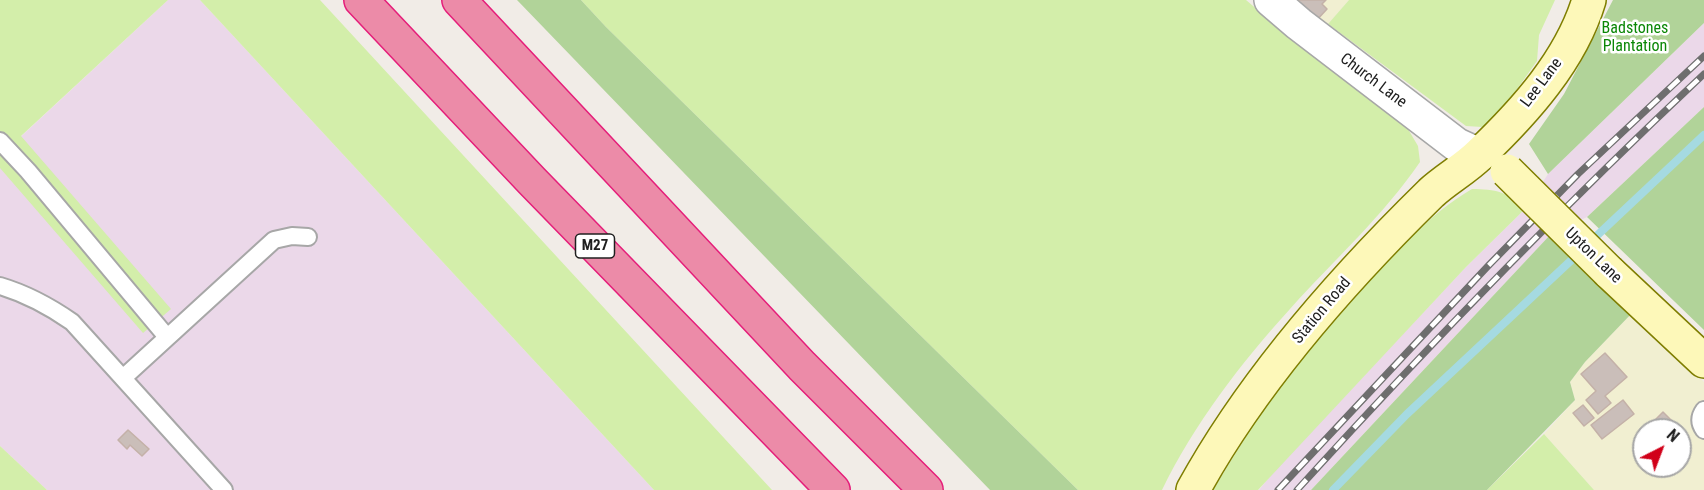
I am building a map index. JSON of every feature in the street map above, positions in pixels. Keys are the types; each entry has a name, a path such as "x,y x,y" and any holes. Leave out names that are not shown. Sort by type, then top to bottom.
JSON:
{"highway":[{"name":"M27","path":"361,0 524,172 833,490"},
{"path":"459,0 802,366 926,490"}],"street":[{"name":"Church Lane","path":"1270,0 1457,145 1479,155"},
{"name":"Lee Lane","path":"1479,155 1541,90 1571,42 1589,0"},
{"name":"Upton Lane","path":"1479,155 1508,171 1609,272 1704,362"},
{"name":"Station Road","path":"1193,490 1205,468 1270,372 1344,284 1432,192 1479,155"}],"lane":[{"path":"0,141 28,171 167,338"},
{"path":"123,378 273,240 292,236 308,237"},
{"path":"0,286 22,292 72,322 224,490"},
{"path":"1704,410 1700,417 1700,425 1704,430"}],"shaded area":[{"path":"168,0 200,0 654,490 47,490 0,446 0,156"},
{"path":"1283,0 1349,0 1328,24 1317,25"},
{"path":"1704,23 1704,107 1587,217 1550,235 1311,490 1259,490 1275,470 1466,267 1526,208 1548,174"},
{"path":"1633,312 1704,382 1704,490 1594,490 1544,434 1575,400 1570,382 1585,362"}],"green space":[{"path":"0,0 168,0 21,136 171,309 143,333 0,168"},
{"path":"200,0 320,0 772,490 654,490"},
{"path":"517,0 581,0 1078,490 990,490"},
{"path":"581,0 1246,0 1405,124 1418,146 1420,162 1390,201 1290,309 1236,373 1189,441 1162,490 1078,490"},
{"path":"1349,0 1555,0 1539,35 1537,61 1495,120 1482,127 1466,126 1328,24"},
{"name":"Badstones Plantation","path":"1613,0 1704,0 1704,23 1548,174 1529,144 1564,94"},
{"path":"1704,107 1704,330 1587,217"},
{"path":"1472,189 1501,192 1526,208 1466,267 1258,490 1213,490 1283,382 1321,336 1412,236 1456,199"},
{"path":"1550,235 1633,312 1585,362 1570,382 1575,400 1487,490 1311,490"},
{"path":"1544,434 1594,490 1487,490"},
{"path":"0,446 47,490 0,490"}],"building":[{"path":"1289,0 1326,0 1322,4 1327,9 1315,22"},
{"path":"1605,353 1627,377 1605,396 1611,403 1598,414 1586,400 1596,391 1581,374"},
{"path":"1623,400 1634,414 1602,439 1591,425"},
{"path":"1583,405 1594,418 1584,426 1573,413"},
{"path":"1663,412 1669,418 1657,418"},
{"path":"128,430 149,449 142,456 130,445 127,449 118,440"}],"waterway":[{"path":"1588,244 1704,135"},
{"path":"1333,490 1407,414 1579,253"}],"railway":[{"path":"1278,490 1488,266 1578,174 1704,56"},
{"path":"1297,490 1496,278 1704,74"}]}
